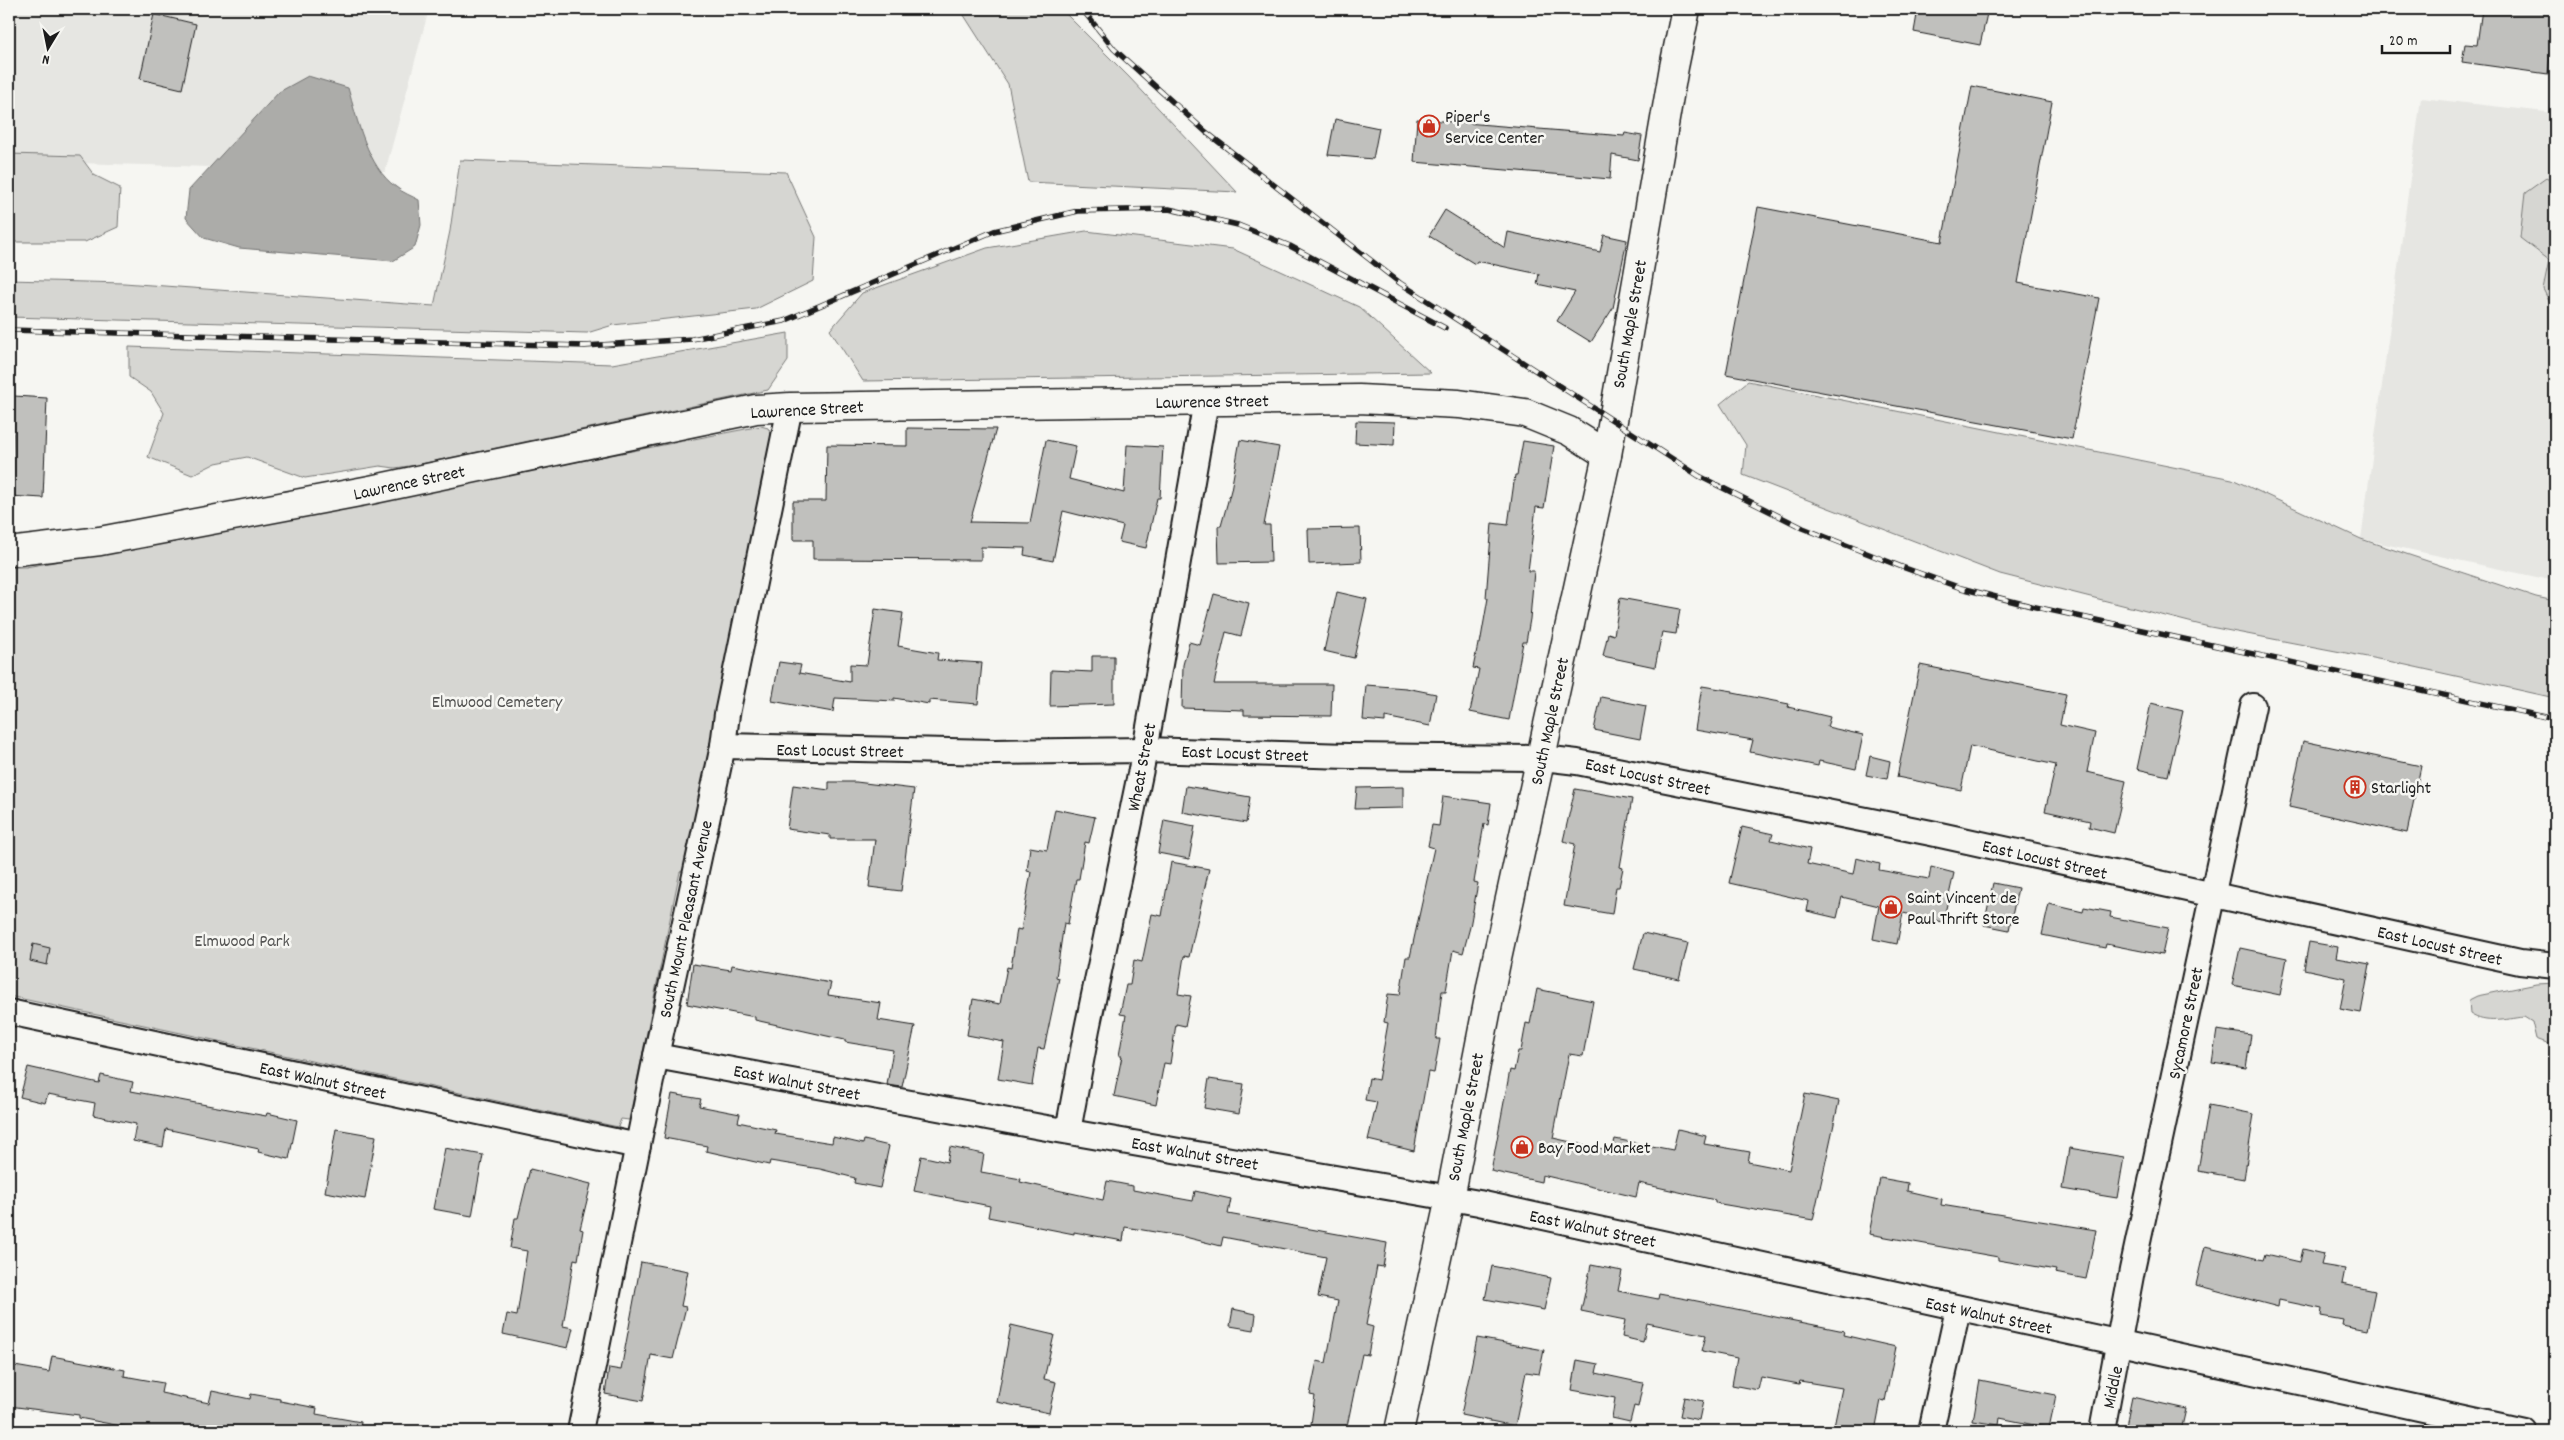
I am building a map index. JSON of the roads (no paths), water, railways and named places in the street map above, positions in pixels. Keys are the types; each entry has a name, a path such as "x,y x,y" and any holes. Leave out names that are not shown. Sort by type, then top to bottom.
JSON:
{"street":[{"name":"South Maple Street","path":"1400,1431 1450,1198 1495,967 1543,758 1607,455 1674,66 1686,9"},
{"name":"Lawrence Street","path":"9,552 100,542 370,490 756,409 1359,399 1459,404 1524,413 1569,431 1607,455"},
{"name":"Wheat Street","path":"1068,1131 1087,1029 1145,750 1206,401"},
{"name":"South Mount Pleasant Avenue","path":"580,1431 656,1056 723,746 733,685 790,407"},
{"name":"Sycamore Street","path":"2120,1342 2132,1270 2211,896 2254,706"},
{"name":"East Locust Street","path":"723,746 996,752 1145,750 1543,758 1585,763 1931,834 2520,962 2555,966"},
{"name":"East Walnut Street","path":"9,1012 638,1146"},
{"name":"East Walnut Street","path":"656,1056 1450,1198 1823,1277 1958,1309 2120,1342 2524,1431"},
{"path":"1930,1431 1958,1309"},
{"name":"Middle","path":"2102,1431 2120,1342"}],"railway":[{"path":"1082,9 1114,49 1206,132 1400,283 1699,476 1803,528 1961,588 2031,606 2555,719"},
{"path":"9,330 585,346 692,339 784,321 994,231 1078,211 1169,209 1238,225 1290,246 1445,328"}],"place":[{"name":"Piper's Service Center","path":"1429,126"},
{"name":"Starlight","path":"2355,787"},
{"name":"Saint Vincent de Paul Thrift Store","path":"1891,907"},
{"name":"Bay Food Market","path":"1522,1147"}],"park label":[{"name":"Elmwood Cemetery","path":"497,701"},
{"name":"Elmwood Park","path":"242,940"}]}
